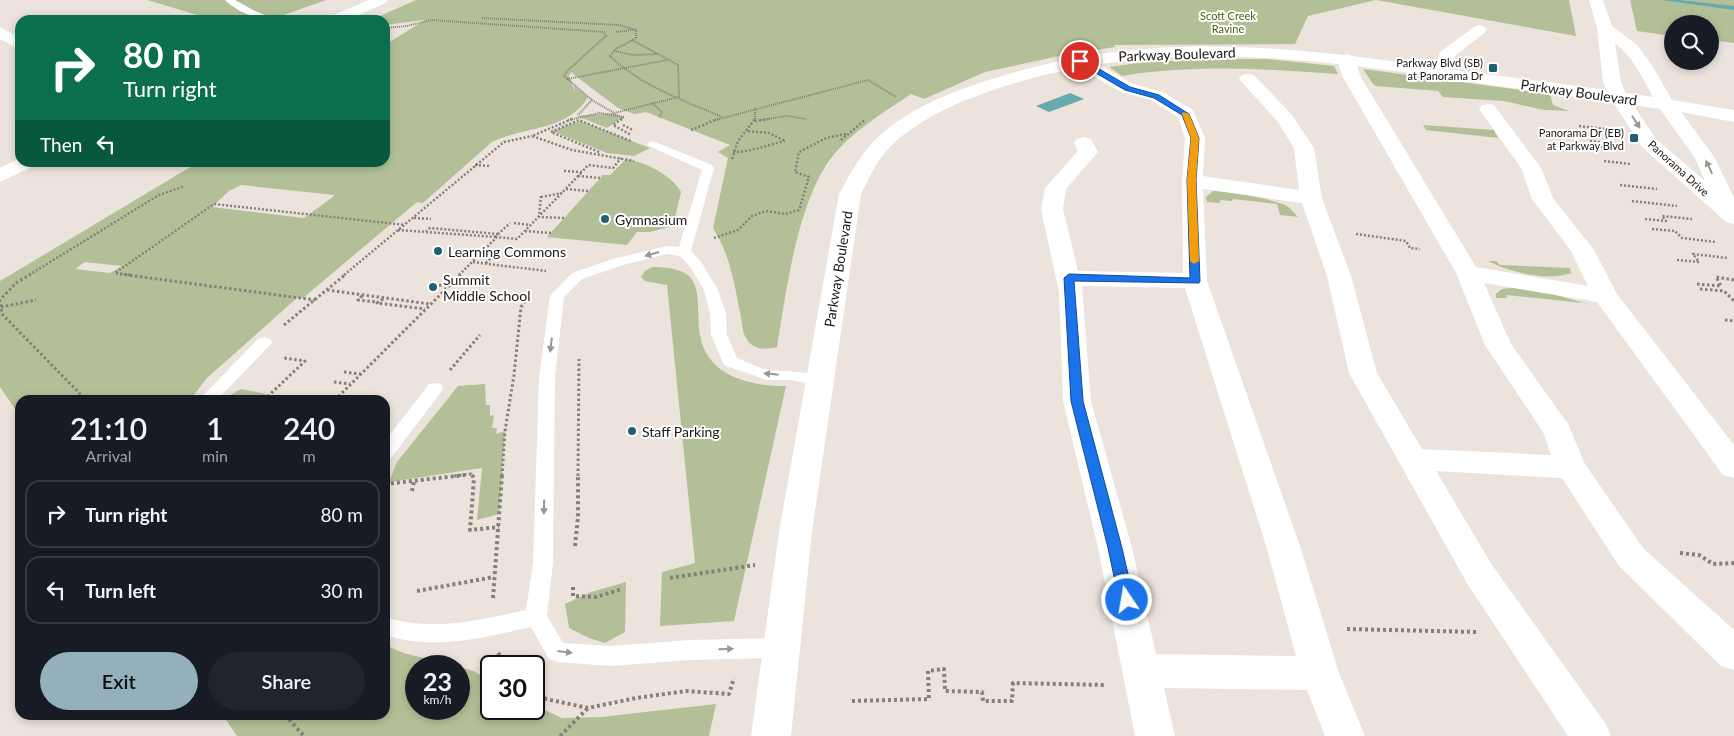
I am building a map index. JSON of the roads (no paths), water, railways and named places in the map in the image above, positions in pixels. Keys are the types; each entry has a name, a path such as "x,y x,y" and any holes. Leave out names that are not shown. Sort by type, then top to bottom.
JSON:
{"street":[{"path":"346,15 381,0"},
{"name":"Panorama Drive","path":"1596,0 1605,28 1612,82 1620,98 1649,143 1732,214"},
{"path":"1605,28 1631,48 1645,68 1666,105 1705,158 1732,214"},
{"path":"1442,73 1446,55 1479,30"},
{"path":"0,32 15,42"},
{"name":"Parkway Boulevard","path":"771,736 762,648 819,380 850,194 864,168 880,146 934,108 966,93 1006,78 1080,61 1200,51 1277,52 1347,59 1734,116"},
{"path":"1347,59 1347,67 1353,79 1463,264 1498,345 1557,430 1571,467 1631,557 1734,654"},
{"path":"1080,61 1127,88 1156,96 1186,114 1195,138 1192,180 1195,281 1284,549 1320,673 1345,736"},
{"path":"1248,80 1284,119 1304,148 1311,198 1339,276 1363,373 1480,575 1591,736"},
{"path":"1488,109 1531,168 1544,199 1582,250 1605,296 1734,467"},
{"path":"1084,142 1088,152 1056,188 1052,209 1069,278 1077,401 1115,548 1155,736"},
{"path":"0,176 18,167"},
{"path":"1192,180 1311,198"},
{"path":"1463,264 1605,296"},
{"path":"1069,278 1195,281"},
{"path":"1414,459 1571,467"},
{"path":"1143,678 1320,673"}],"lane":[{"path":"229,0 258,15"},
{"path":"655,145 708,168 684,252"},
{"path":"762,648 690,650 611,656 557,652 536,616 543,563 547,376 557,296 577,276 618,262 667,250 684,252 697,266 711,290 718,313 719,335 730,361 767,375 789,375 819,380"},
{"path":"211,395 264,342"},
{"path":"390,447 435,388"},
{"path":"390,628 400,633 454,634 536,616"}],"water":[{"path":"1070,93 1084,99 1049,112 1036,106"}],"waterway":[{"path":"1665,0 1734,8"}],"place":[{"name":"Parkway Blvd (SB) at Panorama Dr","path":"1493,68"},
{"name":"Panorama Dr (EB) at Parkway Blvd","path":"1634,138"},
{"name":"Gymnasium","path":"605,219"},
{"name":"Learning Commons","path":"438,251"},
{"name":"Summit Middle School","path":"433,287"},
{"name":"Staff Parking","path":"632,431"}],"park label":[{"name":"Scott Creek Ravine","path":"1228,21"}]}
